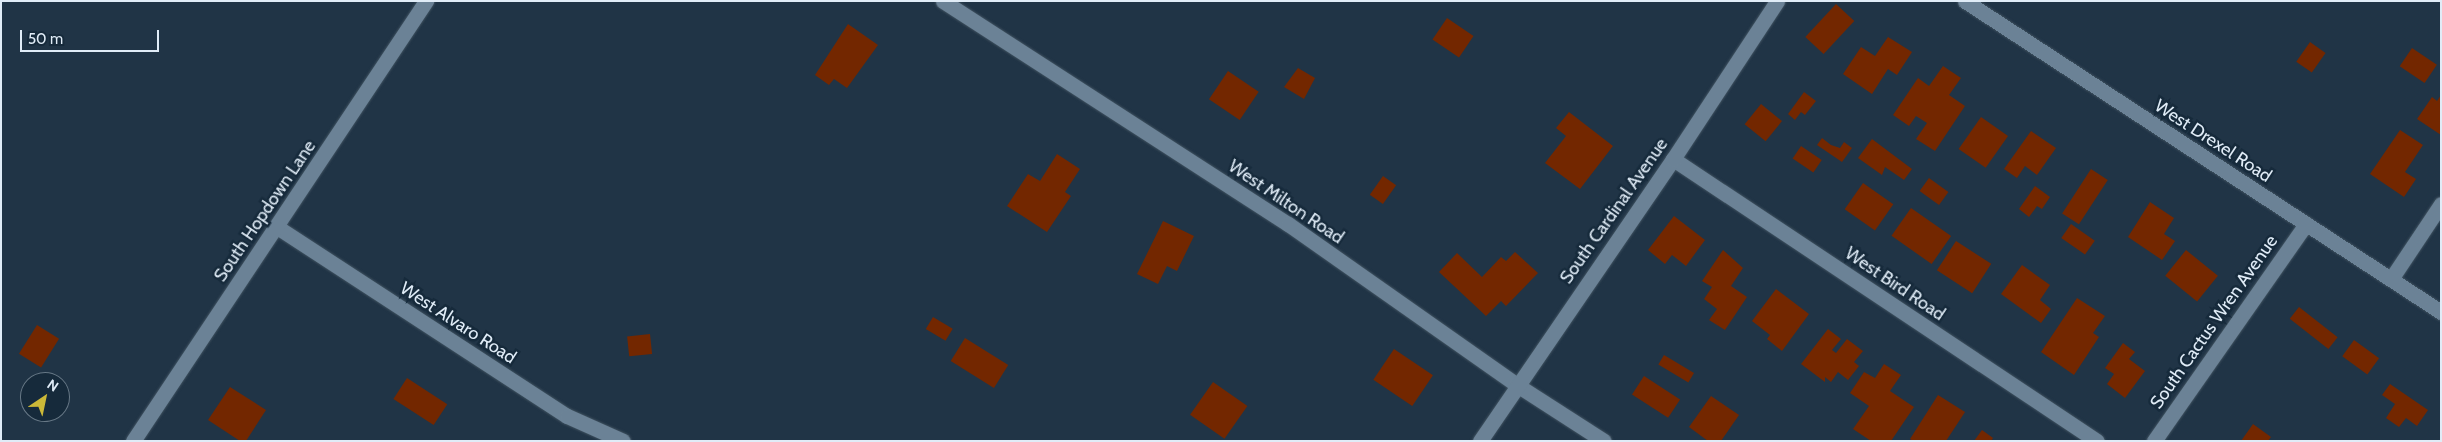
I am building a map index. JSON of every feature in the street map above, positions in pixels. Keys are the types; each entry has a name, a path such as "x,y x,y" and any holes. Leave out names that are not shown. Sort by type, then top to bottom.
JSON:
{"street":[{"name":"South Hopdown Lane","path":"133,441 426,1"},
{"name":"West Milton Road","path":"943,1 1288,224 1517,384 1604,441"},
{"name":"South Cardinal Avenue","path":"1480,441 1517,384 1673,159 1777,1"},
{"name":"West Drexel Road","path":"1965,1 2441,312"},
{"name":"West Bird Road","path":"1673,159 2097,441"},
{"path":"2391,279 2441,204"},
{"name":"South Cactus Wren Avenue","path":"2154,441 2306,224"},
{"name":"West Alvaro Road","path":"277,227 566,416 623,441"}],"building":[{"path":"1836,4 1854,21 1824,54 1805,37"},
{"path":"1447,18 1474,36 1459,57 1432,40"},
{"path":"848,24 878,45 847,88 834,79 829,85 815,75"},
{"path":"1888,37 1912,52 1897,75 1888,69 1872,94 1843,74 1861,47 1875,56"},
{"path":"2310,42 2326,53 2312,73 2296,62"},
{"path":"2412,48 2437,65 2425,83 2400,66"},
{"path":"1943,66 1961,78 1949,95 1965,106 1935,151 1916,139 1927,123 1916,116 1909,126 1893,115 1918,78 1929,86"},
{"path":"1298,68 1315,78 1304,99 1284,87"},
{"path":"1228,71 1259,92 1240,120 1209,99"},
{"path":"1804,92 1816,101 1805,115 1801,112 1795,120 1788,114"},
{"path":"2441,95 2441,135 2417,119 2432,97 2437,101"},
{"path":"1761,104 1782,121 1766,141 1745,124"},
{"path":"1569,112 1613,146 1580,189 1545,163 1566,136 1556,128"},
{"path":"1981,117 2008,136 1986,168 1959,149"},
{"path":"2400,130 2423,145 2405,172 2416,179 2404,197 2370,174"},
{"path":"2031,131 2056,148 2037,175 2025,166 2017,178 2004,169"},
{"path":"1822,138 1831,145 1840,148 1844,142 1852,148 1842,162 1817,145"},
{"path":"1872,139 1912,169 1904,180 1885,167 1882,175 1858,158"},
{"path":"1801,146 1822,160 1813,172 1793,158"},
{"path":"1057,154 1080,169 1065,192 1071,196 1047,232 1007,206 1028,174 1040,181"},
{"path":"2091,169 2108,180 2079,224 2062,213"},
{"path":"1383,176 1396,185 1383,204 1370,195"},
{"path":"1929,178 1948,192 1939,205 1920,191"},
{"path":"1863,183 1893,204 1875,230 1845,209"},
{"path":"2035,186 2050,197 2042,209 2037,206 2029,217 2019,209"},
{"path":"2150,202 2174,218 2164,234 2175,241 2162,260 2128,237"},
{"path":"1911,208 1951,236 1932,264 1891,236"},
{"path":"1674,216 1705,240 1686,266 1672,255 1665,264 1648,250"},
{"path":"1163,221 1194,236 1177,271 1167,266 1158,284 1137,274"},
{"path":"2071,224 2095,241 2085,255 2061,238"},
{"path":"1956,241 1991,264 1972,293 1937,270"},
{"path":"1723,250 1743,268 1731,286 1747,297 1725,330 1709,320 1717,309 1704,299 1712,287 1702,281"},
{"path":"2186,250 2218,276 2197,301 2165,276"},
{"path":"1515,252 1538,273 1506,306 1501,301 1486,316 1439,272 1457,253 1482,277 1501,257 1506,261"},
{"path":"2022,265 2050,285 2040,300 2051,309 2041,323 2001,294"},
{"path":"1776,289 1809,314 1782,351 1767,339 1770,335 1752,321"},
{"path":"2077,298 2105,316 2093,333 2099,337 2074,375 2041,352"},
{"path":"2299,307 2338,337 2328,349 2290,319"},
{"path":"933,317 953,329 946,341 926,329"},
{"path":"37,325 59,339 41,368 19,354"},
{"path":"1828,329 1841,339 1832,350 1836,353 1847,339 1863,351 1854,362 1859,366 1848,380 1838,372 1831,382 1825,377 1825,382 1801,364"},
{"path":"650,334 652,354 629,356 627,336"},
{"path":"965,338 1008,365 994,388 951,361"},
{"path":"2354,340 2379,358 2367,374 2342,356"},
{"path":"2123,343 2135,352 2129,359 2145,371 2125,398 2107,384 2114,374 2105,368"},
{"path":"1394,349 1433,375 1412,406 1373,380"},
{"path":"1664,355 1694,373 1688,382 1658,364"},
{"path":"1884,364 1901,375 1890,391 1914,407 1891,441 1871,441 1853,429 1869,406 1850,393 1864,372 1875,378"},
{"path":"1644,376 1680,399 1668,418 1632,394"},
{"path":"407,378 447,404 434,425 393,399"},
{"path":"1213,382 1247,406 1224,439 1190,415"},
{"path":"2390,384 2428,410 2417,426 2406,418 2399,427 2386,418 2395,404 2382,395"},
{"path":"230,387 266,410 246,441 240,441 208,420"},
{"path":"1938,395 1965,412 1946,441 1913,441 1910,439"},
{"path":"1711,396 1739,415 1721,441 1708,441 1689,427"},
{"path":"2253,424 2271,437 2268,441 2241,441"},
{"path":"1982,430 1993,438 1991,441 1974,441"}]}
